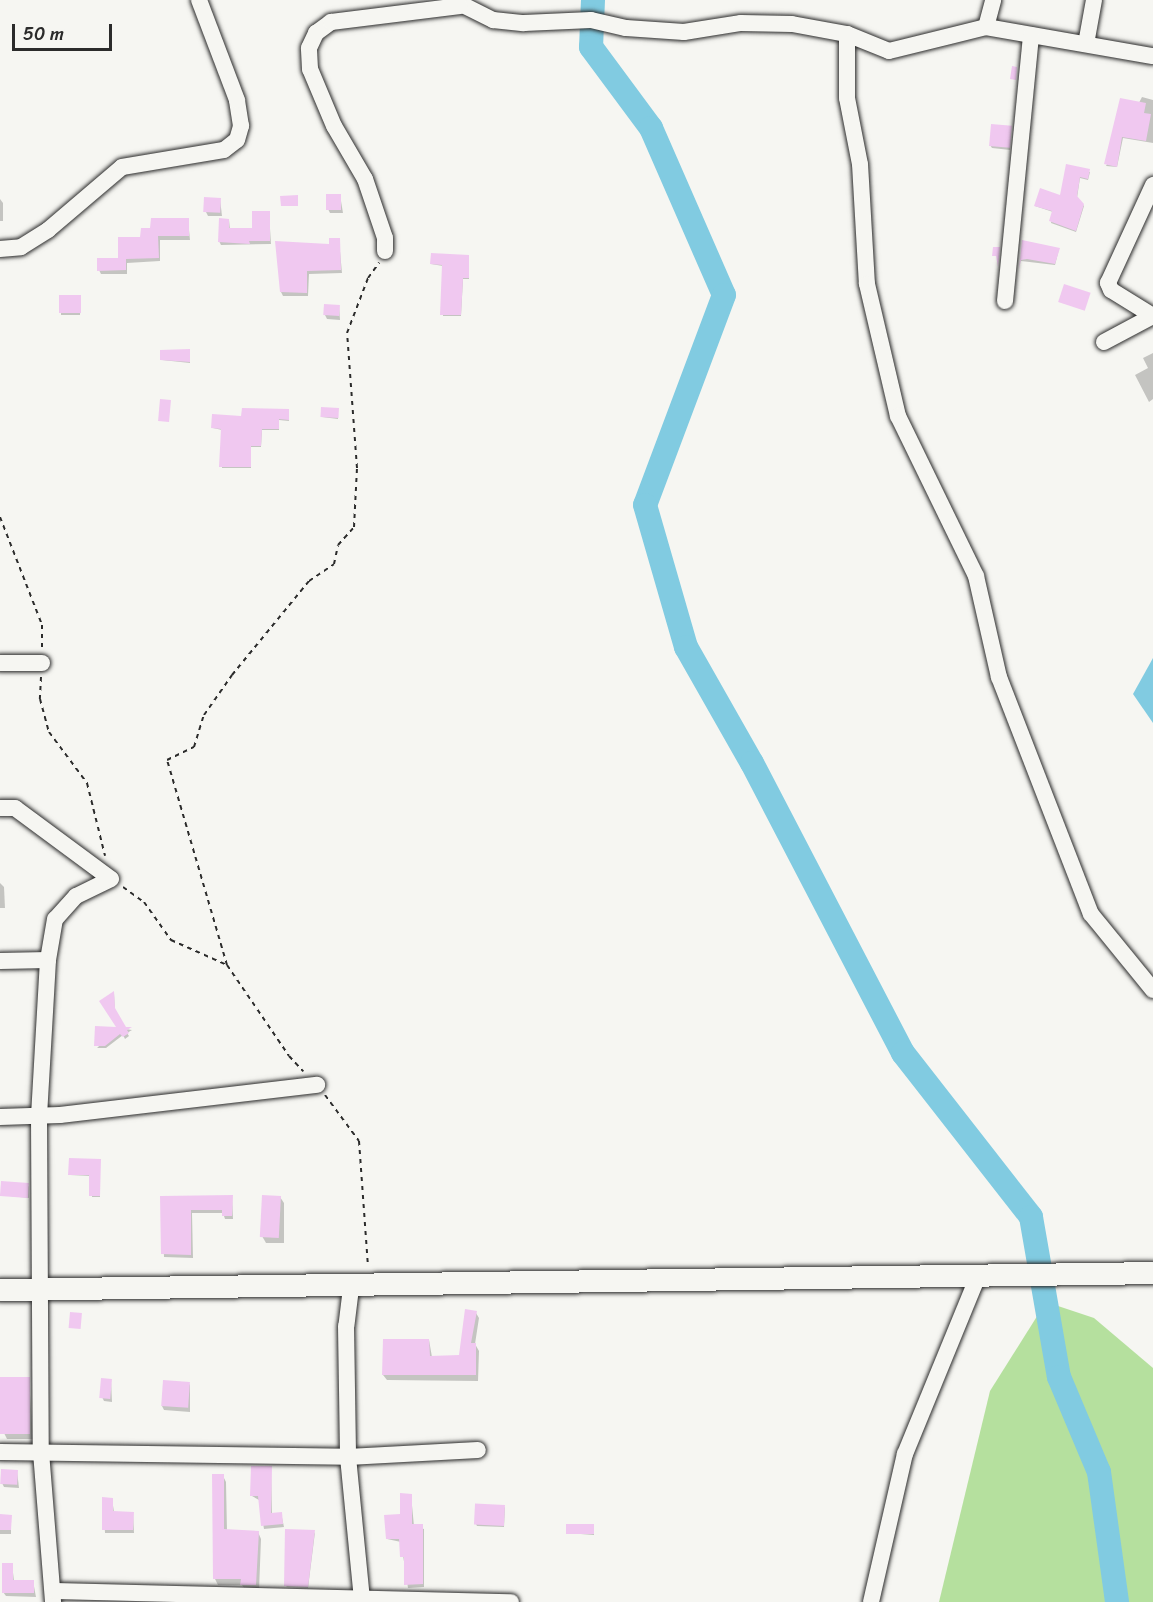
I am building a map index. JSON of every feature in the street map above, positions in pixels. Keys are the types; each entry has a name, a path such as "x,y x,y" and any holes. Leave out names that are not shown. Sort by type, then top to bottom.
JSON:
{"street":[{"path":"0,249 21,247 48,230 122,166 224,150 237,140 241,126 237,100 199,0"},
{"path":"986,27 993,0"},
{"path":"1086,44 1094,0"},
{"path":"385,251 385,238 365,179 334,126 310,69 309,48 316,33 331,22 457,3 493,20 514,22 591,20 626,28 684,32 741,23 792,24 847,34 889,51 986,27 1153,56"},
{"path":"847,34 848,98 860,164 867,284 898,416 976,576 999,677 1091,914 1153,990"},
{"path":"1005,301 1031,35"},
{"path":"1153,185 1108,283 1111,290 1153,316"},
{"path":"1104,342 1153,316"},
{"path":"0,663 42,663"},
{"path":"0,808 15,808 111,879 76,896 55,919 48,960 39,1117 41,1452 53,1597 511,1602"},
{"path":"0,961 48,960"},
{"path":"0,1117 39,1117 317,1085"},
{"path":"0,1290 361,1288 1153,1273"},
{"path":"872,1602 905,1454 978,1276"},
{"path":"361,1288 346,1326 348,1457 362,1599"},
{"path":"0,1452 348,1457 478,1450"}],"path":[{"path":"361,1288 359,1141 317,1085 289,1056 227,965 166,760 194,747 204,715 232,675 309,581 334,564 338,545 354,527 357,468 347,333 368,278 385,251"},
{"path":"0,517 42,626 40,699 49,732 87,783 111,879 144,902 171,940 227,965"}],"green space":[{"path":"1046,1302 1094,1318 1153,1368 1153,1602 939,1602 990,1391"}],"water":[{"path":"1153,658 1153,723 1133,694"}],"building":[{"path":"1012,66 1017,67 1016,80 1010,79"},
{"path":"1120,98 1146,103 1144,113 1151,114 1146,141 1122,137 1117,167 1104,164"},
{"path":"991,124 1012,126 1010,148 989,146"},
{"path":"1066,164 1090,169 1088,179 1080,177 1077,196 1084,204 1076,231 1049,221 1052,211 1034,206 1040,188 1060,195"},
{"path":"326,194 341,194 341,210 326,210"},
{"path":"298,195 298,206 281,206 280,196"},
{"path":"204,197 221,198 220,213 203,212"},
{"path":"252,211 270,211 270,241 249,241 250,244 218,242 219,218 229,219 229,228 252,228"},
{"path":"151,218 189,218 189,236 158,236 159,258 126,259 126,270 97,271 97,258 118,258 118,237 140,237 141,228 150,228"},
{"path":"329,238 340,238 341,270 307,271 307,293 280,292 275,241 329,244"},
{"path":"1022,240 1060,248 1055,264 1027,259 1021,260 1019,269"},
{"path":"993,247 1000,247 998,267 996,256 992,256"},
{"path":"431,253 469,255 469,278 463,278 461,315 440,315 442,265 430,264"},
{"path":"1064,284 1091,293 1085,311 1058,302"},
{"path":"59,295 81,295 81,313 59,313"},
{"path":"324,304 340,305 339,316 323,315"},
{"path":"190,349 190,362 160,360 160,350"},
{"path":"160,399 171,400 169,422 158,421"},
{"path":"321,407 339,408 338,418 320,417"},
{"path":"242,408 289,409 289,420 279,419 279,429 262,429 261,446 251,446 251,467 219,467 221,429 211,428 212,414 241,416"},
{"path":"114,991 115,1008 126,1027 132,1027 127,1030 129,1033 123,1037 120,1034 105,1046 94,1046 95,1026 116,1027 99,1001"},
{"path":"69,1158 101,1159 100,1196 89,1196 89,1175 68,1175"},
{"path":"1,1181 29,1183 28,1198 0,1196"},
{"path":"233,1195 232,1216 222,1216 222,1210 191,1210 191,1255 161,1254 160,1196"},
{"path":"262,1195 281,1196 279,1238 260,1237"},
{"path":"465,1309 477,1311 471,1343 476,1343 476,1375 382,1375 383,1339 429,1339 430,1356 459,1355"},
{"path":"70,1312 82,1313 81,1329 69,1328"},
{"path":"0,1377 30,1377 30,1434 0,1434"},
{"path":"101,1378 112,1379 110,1399 99,1398"},
{"path":"163,1380 190,1382 188,1408 161,1406"},
{"path":"251,1466 272,1466 271,1513 282,1512 283,1524 261,1526 258,1496 250,1496"},
{"path":"1,1469 18,1470 17,1485 0,1484"},
{"path":"212,1474 224,1474 224,1529 259,1531 256,1585 240,1585 241,1579 213,1579"},
{"path":"400,1493 412,1494 412,1524 423,1524 423,1584 404,1585 404,1557 400,1557 399,1539 386,1539 384,1515 400,1514"},
{"path":"102,1497 113,1498 113,1511 134,1512 133,1530 102,1530"},
{"path":"475,1503 505,1505 504,1526 474,1524"},
{"path":"0,1514 12,1515 11,1530 0,1530"},
{"path":"566,1524 594,1524 594,1534 566,1534"},
{"path":"285,1529 315,1530 308,1587 284,1586"},
{"path":"2,1563 13,1563 13,1580 34,1580 34,1593 2,1593"}],"waterway":[{"path":"593,0 591,47 651,128 724,295 645,505 686,647 752,763 903,1053 1031,1217 1059,1377 1099,1472 1117,1602"}]}
